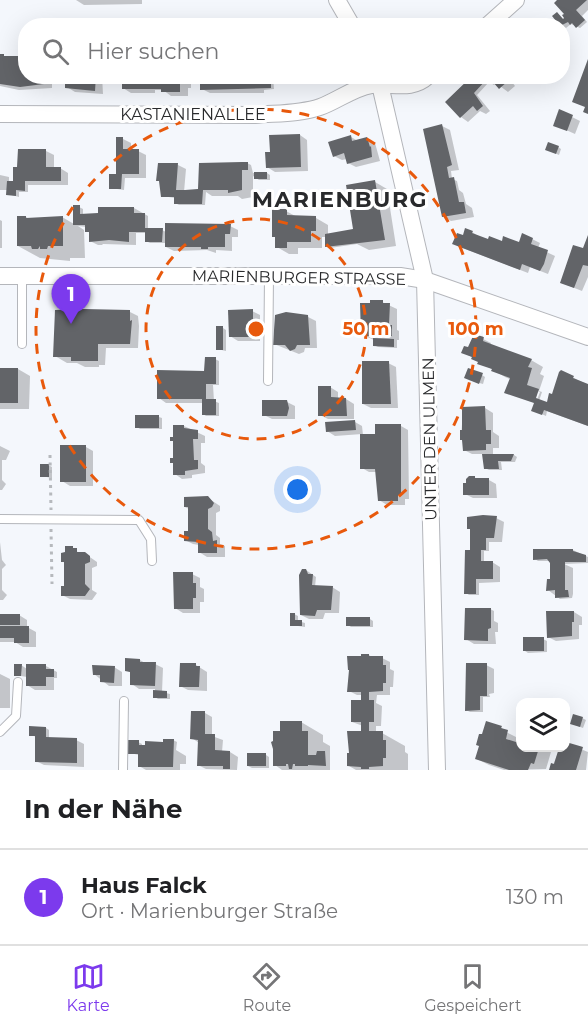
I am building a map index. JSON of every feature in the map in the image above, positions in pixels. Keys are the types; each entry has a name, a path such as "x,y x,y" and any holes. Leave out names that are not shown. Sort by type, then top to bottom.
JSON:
{"street":[{"path":"337,0 347,18"},
{"path":"496,18 516,0"},
{"name":"KASTANIENALLEE","path":"0,114 255,115 296,112 320,107 370,84"},
{"name":"UNTER DEN ULMEN","path":"381,84 425,280 437,770"},
{"name":"MARIENBURGER STRASSE","path":"0,276 400,276 425,280 588,337"}],"lane":[{"path":"22,275 22,344"},
{"path":"268,381 269,276"},
{"path":"0,519 139,520 151,539 152,561"},
{"path":"0,732 16,716 18,682"},
{"path":"123,770 124,701"}],"path":[{"path":"50,455 52,584"}],"building":[{"path":"557,0 587,0 576,10 585,20 576,28 572,23 570,25 570,18 564,18 562,15 564,14 554,3"},
{"path":"557,12 562,18 554,18 552,16"},
{"path":"0,54 18,56 18,84 44,84 20,87 0,84"},
{"path":"588,59 588,114 583,112 585,107 572,102"},
{"path":"65,84 95,84 95,91 65,88"},
{"path":"122,84 180,84 180,92 161,92 161,89 122,89"},
{"path":"200,84 271,84 271,88 200,90"},
{"path":"464,84 482,84 474,93 483,106 477,111 473,106 460,118 445,102"},
{"path":"495,84 505,84 499,89"},
{"path":"559,109 573,115 567,131 553,126"},
{"path":"442,124 452,165 447,167 449,178 454,177 459,202 464,202 466,213 442,217 423,129"},
{"path":"300,134 301,167 266,168 265,152 270,152 269,135"},
{"path":"351,135 352,141 367,137 372,157 347,164 344,153 333,157 328,142"},
{"path":"116,137 123,137 123,149 139,149 139,174 122,174 121,189 109,189 109,174 116,174"},
{"path":"548,142 559,146 556,154 545,150"},
{"path":"18,149 46,149 46,167 61,167 61,181 25,181 25,191 16,190 16,196 6,195 7,181 13,181 13,167 17,167"},
{"path":"248,162 248,170 242,170 242,190 228,193 228,190 203,190 202,204 174,204 174,197 161,197 159,181 156,181 158,163 178,163 176,190 185,190 198,189 199,163"},
{"path":"254,172 267,172 267,179 254,179"},
{"path":"375,180 385,240 325,247 325,234 353,229 346,185"},
{"path":"73,205 80,205 80,214 98,213 98,207 134,207 134,213 145,213 145,228 163,228 162,242 145,242 145,232 129,232 129,242 109,240 89,242 89,232 85,232 85,225 73,225"},
{"path":"272,209 287,209 287,215 316,216 316,231 311,231 311,242 287,242 287,248 275,248 275,237 272,237"},
{"path":"17,216 26,216 26,218 63,216 63,246 48,246 47,249 40,249 40,246 38,249 32,249 31,246 17,246"},
{"path":"165,223 231,224 230,234 225,234 225,247 201,249 201,247 165,247"},
{"path":"465,228 488,239 489,236 502,241 503,236 519,242 522,233 533,238 531,244 548,250 544,264 540,271 522,264 520,270 452,244 457,233 463,235"},
{"path":"588,235 588,266 583,265 574,288 560,283 573,245 583,248"},
{"path":"370,300 383,300 383,303 390,303 389,325 392,325 392,336 361,336 360,303 370,303"},
{"path":"253,309 253,337 229,337 228,310"},
{"path":"55,310 130,310 130,321 132,320 130,344 98,344 98,361 71,361 71,357 53,357"},
{"path":"286,312 308,315 310,345 297,345 290,351 285,345 273,345 275,315"},
{"path":"216,326 223,326 223,350 216,350"},
{"path":"474,334 484,337 483,341 532,359 528,367 532,368 527,385 539,389 536,398 547,402 561,370 588,384 588,426 544,410 542,415 531,411 534,403 504,393 510,378 477,364 478,362 471,359 472,357 461,353 464,346 468,347"},
{"path":"373,338 394,339 394,347 373,346"},
{"path":"205,357 216,357 216,384 206,384 206,399 216,399 216,415 202,415 202,399 157,399 157,370 204,371"},
{"path":"362,361 389,361 391,404 362,404"},
{"path":"0,368 18,368 18,403 0,403"},
{"path":"468,368 483,373 479,384 464,378"},
{"path":"318,386 331,386 331,397 346,398 347,416 318,416"},
{"path":"262,400 287,400 289,408 287,416 262,416"},
{"path":"485,406 486,430 491,430 491,444 486,444 486,450 463,451 462,440 460,440 462,407"},
{"path":"135,415 159,415 159,428 135,428"},
{"path":"355,420 356,430 326,432 325,422"},
{"path":"375,424 401,424 401,495 398,495 398,501 378,501 375,469 360,469 360,434 375,434"},
{"path":"173,425 184,425 184,428 198,430 198,439 193,439 194,460 198,460 198,469 185,471 185,475 173,475 173,463 170,463 170,458 173,458 173,441 170,441 170,437 173,437"},
{"path":"60,445 86,445 86,482 60,482"},
{"path":"482,454 514,454 511,461 498,461 499,469 484,469"},
{"path":"40,464 49,464 49,477 40,477"},
{"path":"469,476 489,478 489,495 463,495 463,483 466,483"},
{"path":"208,496 214,503 208,509 208,529 212,532 213,541 217,540 217,553 198,553 198,542 184,541 184,531 188,531 188,507 184,507 184,497"},
{"path":"497,516 494,538 486,538 486,550 481,550 481,561 493,561 493,579 476,579 476,594 464,594 465,550 470,550 470,529 467,529 467,517"},
{"path":"65,546 73,546 77,548 77,552 85,552 90,556 90,562 85,564 85,584 90,589 85,596 61,596 61,586 64,586 64,562 61,562 61,553 65,552"},
{"path":"533,549 573,549 573,551 586,555 586,562 565,562 565,590 568,590 569,597 555,598 555,590 546,591 547,579 550,579 550,563 547,559 533,560"},
{"path":"302,569 306,569 308,574 313,574 312,585 333,586 331,610 317,610 315,616 300,615 299,575"},
{"path":"173,572 193,572 196,598 193,598 193,609 174,609"},
{"path":"465,608 491,608 491,628 488,629 488,641 464,640"},
{"path":"546,611 574,611 572,636 547,638"},
{"path":"290,613 295,613 295,620 302,620 302,626 290,626"},
{"path":"0,614 20,614 20,625 0,625"},
{"path":"346,617 370,617 370,626 346,626"},
{"path":"0,626 29,626 29,643 14,643 14,638 0,638"},
{"path":"523,637 544,637 544,651 523,651"},
{"path":"361,654 383,656 383,665 386,665 386,683 383,683 383,691 369,692 369,700 374,700 374,722 369,722 369,731 383,731 383,740 386,740 386,758 383,758 383,766 369,767 369,769 347,766 347,753 349,753 347,731 361,731 361,722 351,722 351,700 361,700 361,692 347,692 349,670 347,656 361,656"},
{"path":"125,658 140,659 140,662 156,662 155,686 130,685 130,672 125,671"},
{"path":"180,663 196,663 196,666 200,666 199,687 179,687"},
{"path":"466,663 487,663 487,696 480,696 480,710 465,711"},
{"path":"14,664 22,664 21,676 14,676"},
{"path":"26,664 46,664 46,669 54,669 54,677 46,677 46,686 26,686"},
{"path":"92,665 115,666 114,683 100,682 100,675 93,675"},
{"path":"153,690 167,691 167,698 153,698"},
{"path":"191,711 205,711 205,734 215,734 215,750 230,751 230,769 223,769 223,766 197,766 198,740 190,739"},
{"path":"573,714 583,717 580,727 570,724"},
{"path":"280,721 302,721 302,731 308,731 308,755 316,755 317,751 325,751 326,766 295,766 293,764 292,769 289,769 288,764 273,766 271,742 273,731 280,731"},
{"path":"486,721 502,726 501,728 508,730 506,739 516,742 516,752 538,752 534,764 531,763 528,770 509,770 475,759 479,746 476,745 479,734 482,734"},
{"path":"29,726 46,727 46,737 77,738 77,763 35,762 35,736 29,736"},
{"path":"163,739 174,739 173,767 138,767 138,754 128,754 128,740 139,740 139,745 145,745 145,741 163,742"},
{"path":"570,743 583,747 576,770 549,770 551,763 554,764 558,752 570,752"},
{"path":"247,753 266,753 266,766 247,766"}],"place":[{"name":"Haus Falck","path":"71,324"}],"district":[{"name":"MARIENBURG","path":"340,199"}]}
